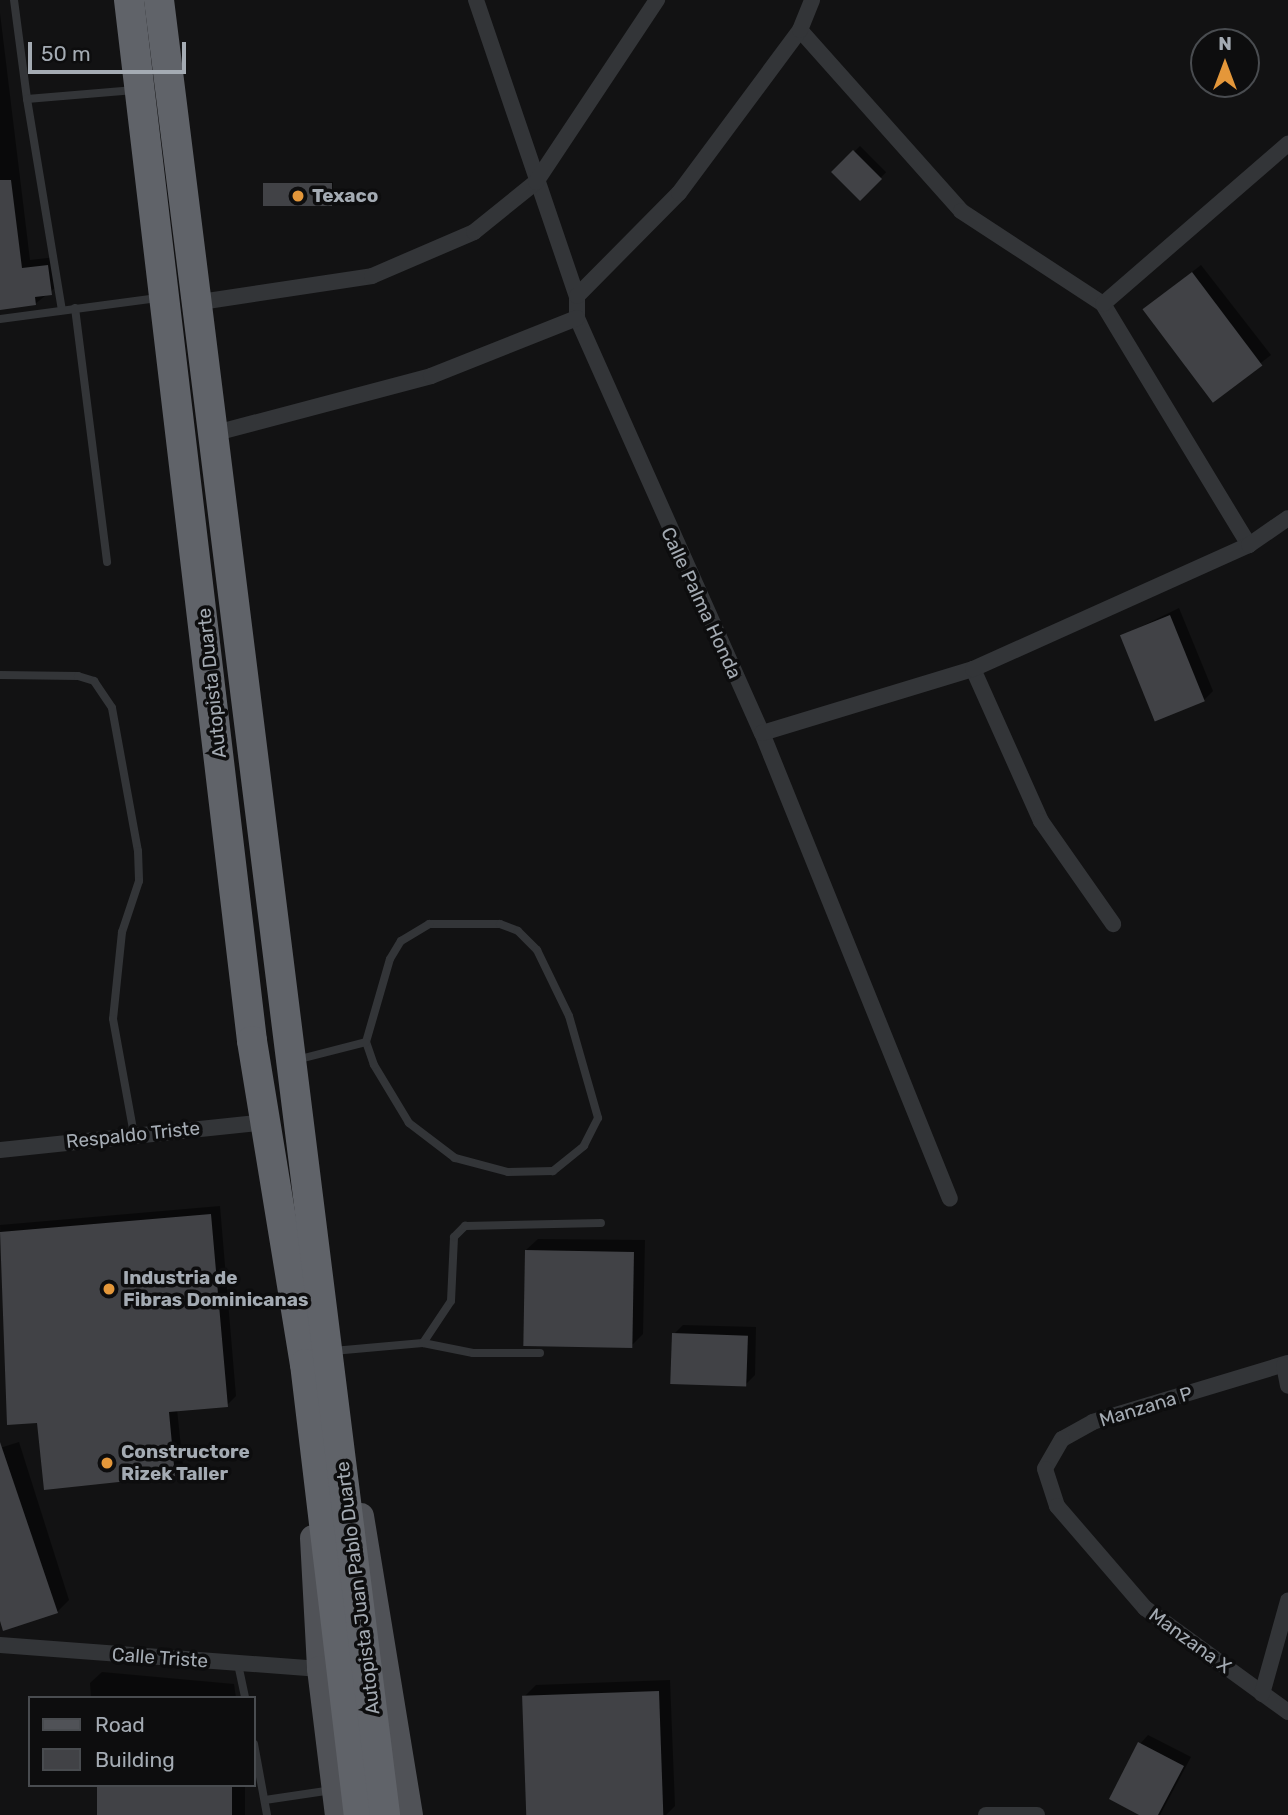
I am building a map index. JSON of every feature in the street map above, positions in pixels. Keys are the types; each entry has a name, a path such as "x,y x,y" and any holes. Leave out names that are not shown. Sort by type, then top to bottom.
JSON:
{"highway":[{"name":"Autopista Duarte","path":"129,0 141,89 181,300 212,434 293,1060 322,1359"},
{"name":"Autopista Duarte","path":"159,0 181,300 266,1122 322,1359"},
{"name":"Autopista Juan Pablo Duarte","path":"322,1359 359,1815"},
{"name":"Autopista Juan Pablo Duarte","path":"322,1359 385,1815"}],"main road":[{"path":"322,1359 320,1669 337,1802"},
{"path":"322,1359 410,1815"}],"street":[{"name":"Calle Palma Honda","path":"475,0 577,296 577,318 762,733 950,1199"},
{"path":"181,300 372,276 474,232 536,182 656,0"},
{"path":"577,296 680,193 800,30 812,0"},
{"path":"800,30 961,211 1103,304 1249,545"},
{"path":"1103,304 1288,144"},
{"path":"212,434 431,376 577,318"},
{"path":"762,733 972,669 1249,545 1288,518"},
{"path":"972,669 1041,821 1113,924"},
{"name":"Respaldo Triste","path":"0,1150 134,1133 266,1122"},
{"path":"1286,1364 1288,1386"},
{"name":"Manzana P","path":"1050,1493 1045,1469 1062,1439 1093,1422 1286,1364"},
{"name":"Manzana X","path":"1050,1493 1145,1608 1288,1712"},
{"path":"1262,1693 1288,1601"},
{"name":"Calle Triste","path":"0,1646 320,1669"},
{"path":"986,1815 1037,1815"}],"lane":[{"path":"14,0 27,99 62,310"},
{"path":"27,99 141,89"},
{"path":"0,318 75,308 181,300"},
{"path":"75,308 107,562"},
{"path":"0,675 78,676 104,691 112,708 138,851 139,881 122,932 113,1019 134,1133"},
{"path":"429,925 500,925 518,931 537,950 569,1016 598,1118 584,1146 553,1171 478,1166 455,1158 409,1124 366,1042 401,941 429,925"},
{"path":"293,1060 366,1042"},
{"path":"424,1343 436,1333 451,1301 454,1237 465,1226 601,1223"},
{"path":"322,1359 424,1343 473,1353 540,1353"},
{"path":"238,1664 245,1696"},
{"path":"256,1754 267,1815"},
{"path":"265,1800 337,1802"}],"building":[{"path":"853,150 882,179 860,201 831,172"},
{"path":"0,180 11,180 22,268 48,265 52,295 35,297 36,305 0,310"},
{"name":"Texaco","path":"263,183 332,183 332,206 263,206"},
{"path":"1192,272 1262,365 1213,403 1142,309"},
{"path":"1170,615 1205,701 1155,721 1120,635"},
{"name":"Industria de Fibras Dominicanas","path":"211,1214 228,1407 169,1412 175,1476 44,1490 37,1423 7,1425 0,1232"},
{"path":"525,1250 634,1252 632,1348 523,1346"},
{"path":"672,1333 748,1336 746,1387 670,1384"},
{"path":"0,1442 58,1613 3,1631 0,1621"},
{"path":"659,1691 663,1815 526,1815 522,1696"},
{"path":"1138,1742 1184,1766 1158,1815 1139,1815 1109,1799"},
{"path":"97,1787 232,1787 232,1815 97,1815"}],"place":[{"name":"Texaco","path":"298,196"},
{"name":"Industria de Fibras Dominicanas","path":"109,1289"},
{"name":"Constructore Rizek Taller","path":"107,1463"}]}
